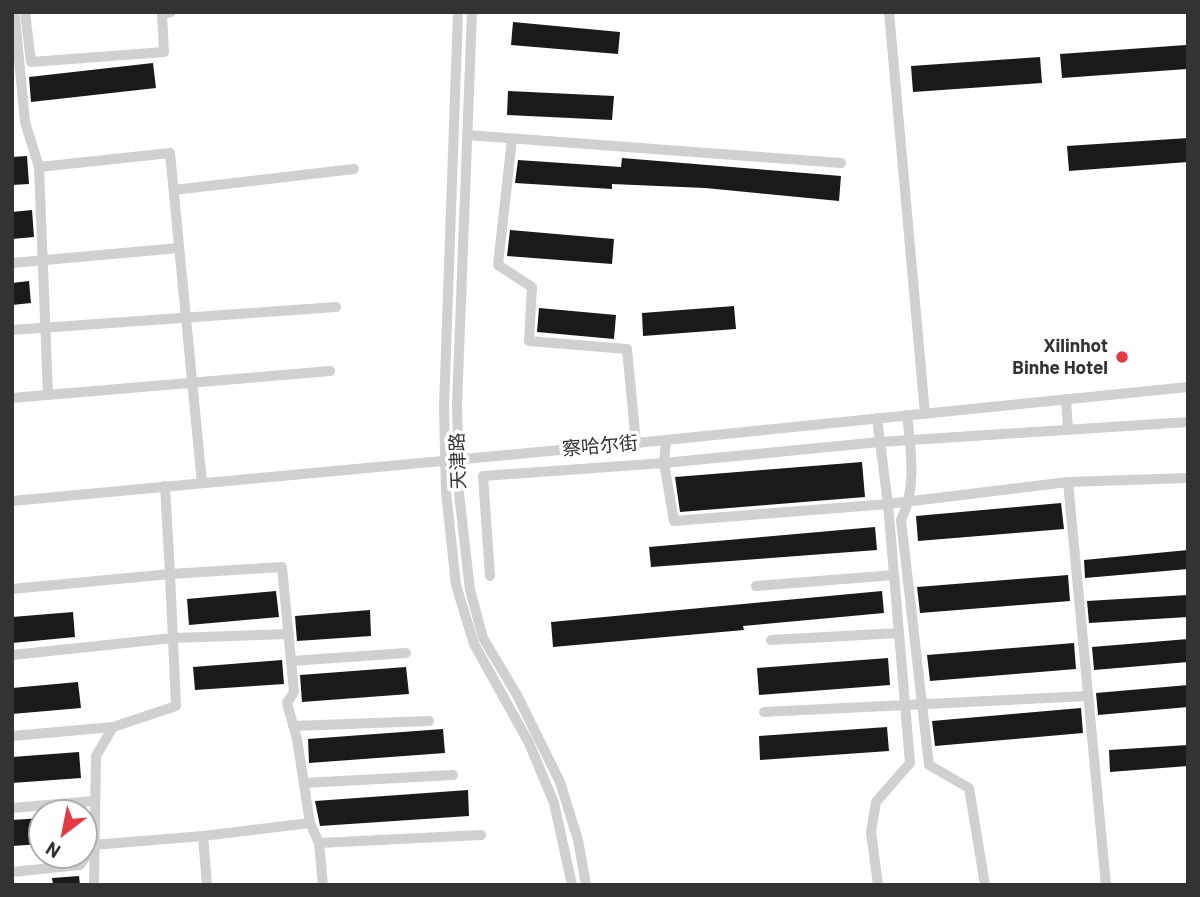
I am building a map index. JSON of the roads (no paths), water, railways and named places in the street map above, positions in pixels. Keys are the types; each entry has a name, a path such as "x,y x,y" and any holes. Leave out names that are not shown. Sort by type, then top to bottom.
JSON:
{"street":[{"path":"25,12 31,62 164,52 162,14 171,12"},
{"name":"天津路","path":"458,12 445,460 456,585 474,644 529,743 554,803 572,885"},
{"name":"天津路","path":"472,12 457,405 458,458 470,590 483,638 517,695 560,782 578,840 586,885"},
{"path":"889,12 925,414"},
{"path":"12,17 15,17 25,122 39,167 43,328 48,395"},
{"path":"467,135 841,163"},
{"path":"512,139 498,265 532,287 528,341 628,349 636,443"},
{"path":"39,167 170,153 202,483"},
{"path":"174,190 354,169"},
{"path":"12,263 179,248"},
{"path":"12,330 186,320 336,307"},
{"path":"12,398 330,371"},
{"name":"察哈尔街","path":"12,501 636,443 1188,387"},
{"path":"1066,399 1068,430"},
{"path":"907,415 910,441 910,502 901,520 929,765 969,788 985,885"},
{"path":"877,418 888,504 910,764 876,802 871,832 878,885"},
{"path":"490,576 483,476 664,463 880,442 1188,422"},
{"path":"666,440 664,463 674,521 910,502 1068,482 1188,478"},
{"path":"1068,482 1106,885"},
{"path":"12,736 113,727 176,706 165,486"},
{"path":"12,589 170,574 282,567 294,692 287,703 310,823 319,844 322,885"},
{"path":"756,586 894,575"},
{"path":"771,640 899,632"},
{"path":"12,655 173,638 289,634"},
{"path":"291,661 406,653"},
{"path":"764,712 1088,696"},
{"path":"293,726 429,721"},
{"path":"95,799 96,756 113,727"},
{"path":"304,783 453,775"},
{"path":"98,845 310,823"},
{"path":"319,844 481,835"},
{"path":"203,836 206,885"},
{"path":"12,872 41,869"}],"place":[{"name":"Xilinhot Binhe Hotel","path":"1122,357"}]}
